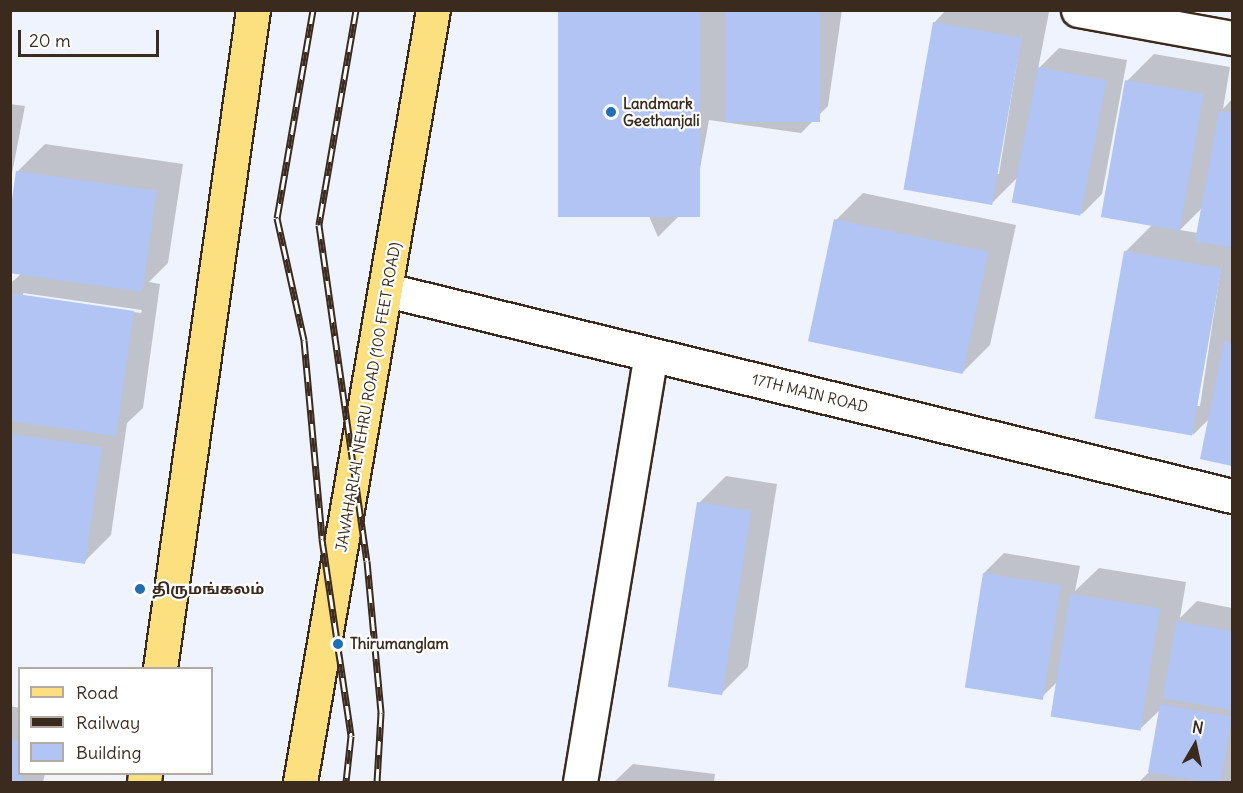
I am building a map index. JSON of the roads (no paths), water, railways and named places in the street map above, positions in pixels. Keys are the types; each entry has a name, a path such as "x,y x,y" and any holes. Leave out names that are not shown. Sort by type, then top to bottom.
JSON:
{"main road":[{"path":"160,667 253,10"},
{"name":"JAWAHARLAL NEHRU ROAD (100 FEET ROAD)","path":"300,783 387,290 433,10"}],"street":[{"path":"1078,10 1233,38"},
{"name":"17TH MAIN ROAD","path":"387,290 1233,496"},
{"path":"580,783 651,354"}],"railway":[{"path":"313,10 277,218 304,340 322,539 351,736 346,782"},
{"path":"356,10 319,225 367,561 381,713 377,782"}],"place":[{"name":"Landmark Geethanjali","path":"611,112"},
{"name":"திருமங்கலம்","path":"140,589"},
{"name":"Thirumanglam","path":"338,644"}]}
